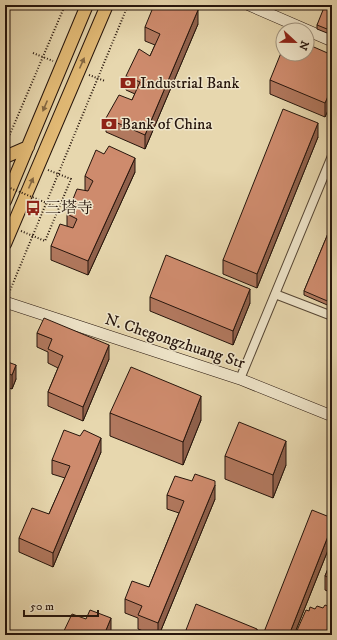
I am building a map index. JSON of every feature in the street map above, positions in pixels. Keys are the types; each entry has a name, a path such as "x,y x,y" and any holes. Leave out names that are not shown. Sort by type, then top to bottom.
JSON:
{"main road":[{"path":"5,201 87,5"},
{"path":"5,244 107,5"},
{"path":"5,157 28,147"}],"street":[{"path":"249,5 271,9 332,41"},
{"path":"240,379 332,156"},
{"path":"275,294 332,316"},
{"name":"N. Chegongzhuang Str","path":"5,302 240,379 332,416"}],"path":[{"path":"5,147 64,5"},
{"path":"5,302 128,5"},
{"path":"12,227 45,241 71,179 39,166"},
{"path":"5,186 59,208"}],"building":[{"path":"154,5 167,8 168,5 184,5 198,10 145,135 106,118 119,95 132,100 140,82 126,76 139,49 150,56 160,34 145,27"},
{"path":"325,5 332,5 332,31 317,25"},
{"path":"315,48 332,55 332,87 325,103 270,80 277,62 315,62"},
{"path":"283,109 318,123 257,274 223,260"},
{"path":"109,146 135,158 88,261 51,246 60,224 73,228 77,219 67,214 77,189 88,191 93,181 85,176 96,150 104,154"},
{"path":"332,224 332,303 304,291"},
{"path":"166,255 250,289 233,331 150,297"},
{"path":"44,318 109,345 83,407 48,392 63,356 48,349 52,339 37,333"},
{"path":"5,361 16,365 12,375 5,373"},
{"path":"131,367 201,396 183,442 110,413"},
{"path":"239,422 286,441 273,475 225,456"},
{"path":"64,430 80,436 84,430 101,438 53,553 19,538 32,508 49,514 70,466 52,460"},
{"path":"195,474 215,481 215,485 158,623 138,615 142,606 125,599 132,581 149,587 184,501 167,495 175,476 192,481"},
{"path":"312,510 332,518 332,526 289,635 271,635 264,632"},
{"path":"332,559 332,579 325,576"},
{"path":"196,604 257,629 255,635 198,635 186,630"},
{"path":"325,605 332,608 332,619 325,635 295,635 306,610 309,611 310,607 315,609 317,606 323,608"},
{"path":"90,610 111,618 104,635 62,635 72,614 86,619"}],"place":[{"name":"Industrial Bank","path":"128,83"},
{"name":"Bank of China","path":"109,124"},
{"name":"三塔寺","path":"33,208"}]}
